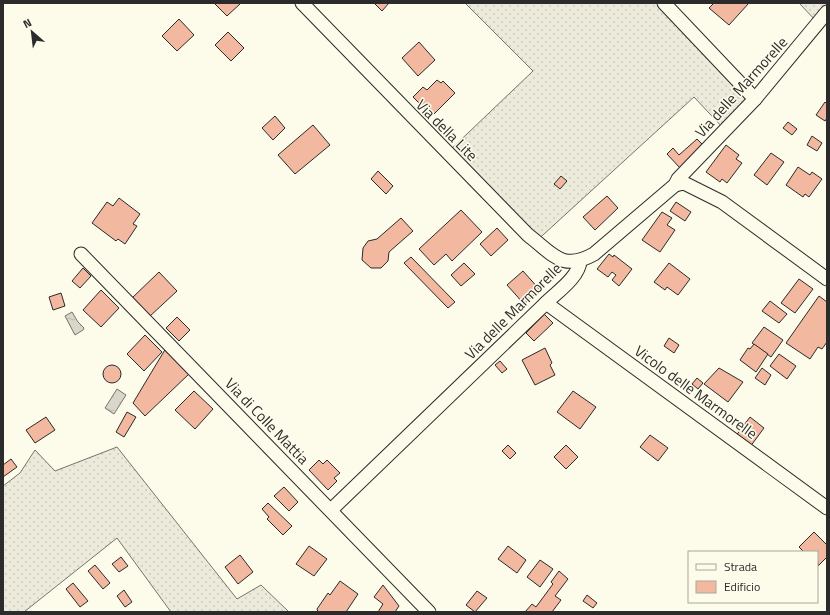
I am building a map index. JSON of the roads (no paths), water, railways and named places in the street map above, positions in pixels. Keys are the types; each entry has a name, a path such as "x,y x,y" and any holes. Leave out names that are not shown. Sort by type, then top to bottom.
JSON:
{"street":[{"name":"Via della Lite","path":"302,3 528,235 565,262 580,261"},
{"path":"664,3 755,99"},
{"name":"Via delle Marmorelle","path":"331,510 572,277 579,267 580,261 604,246 675,185 678,179 755,99 827,12"},
{"path":"675,185 684,183 722,202 827,279"},
{"name":"Via di Colle Mattia","path":"82,254 429,612"},
{"name":"Vicolo delle Marmorelle","path":"546,303 827,508"}],"water":[{"path":"72,312 84,328 75,335 65,316"},
{"path":"117,389 126,395 114,414 105,408"}]}
